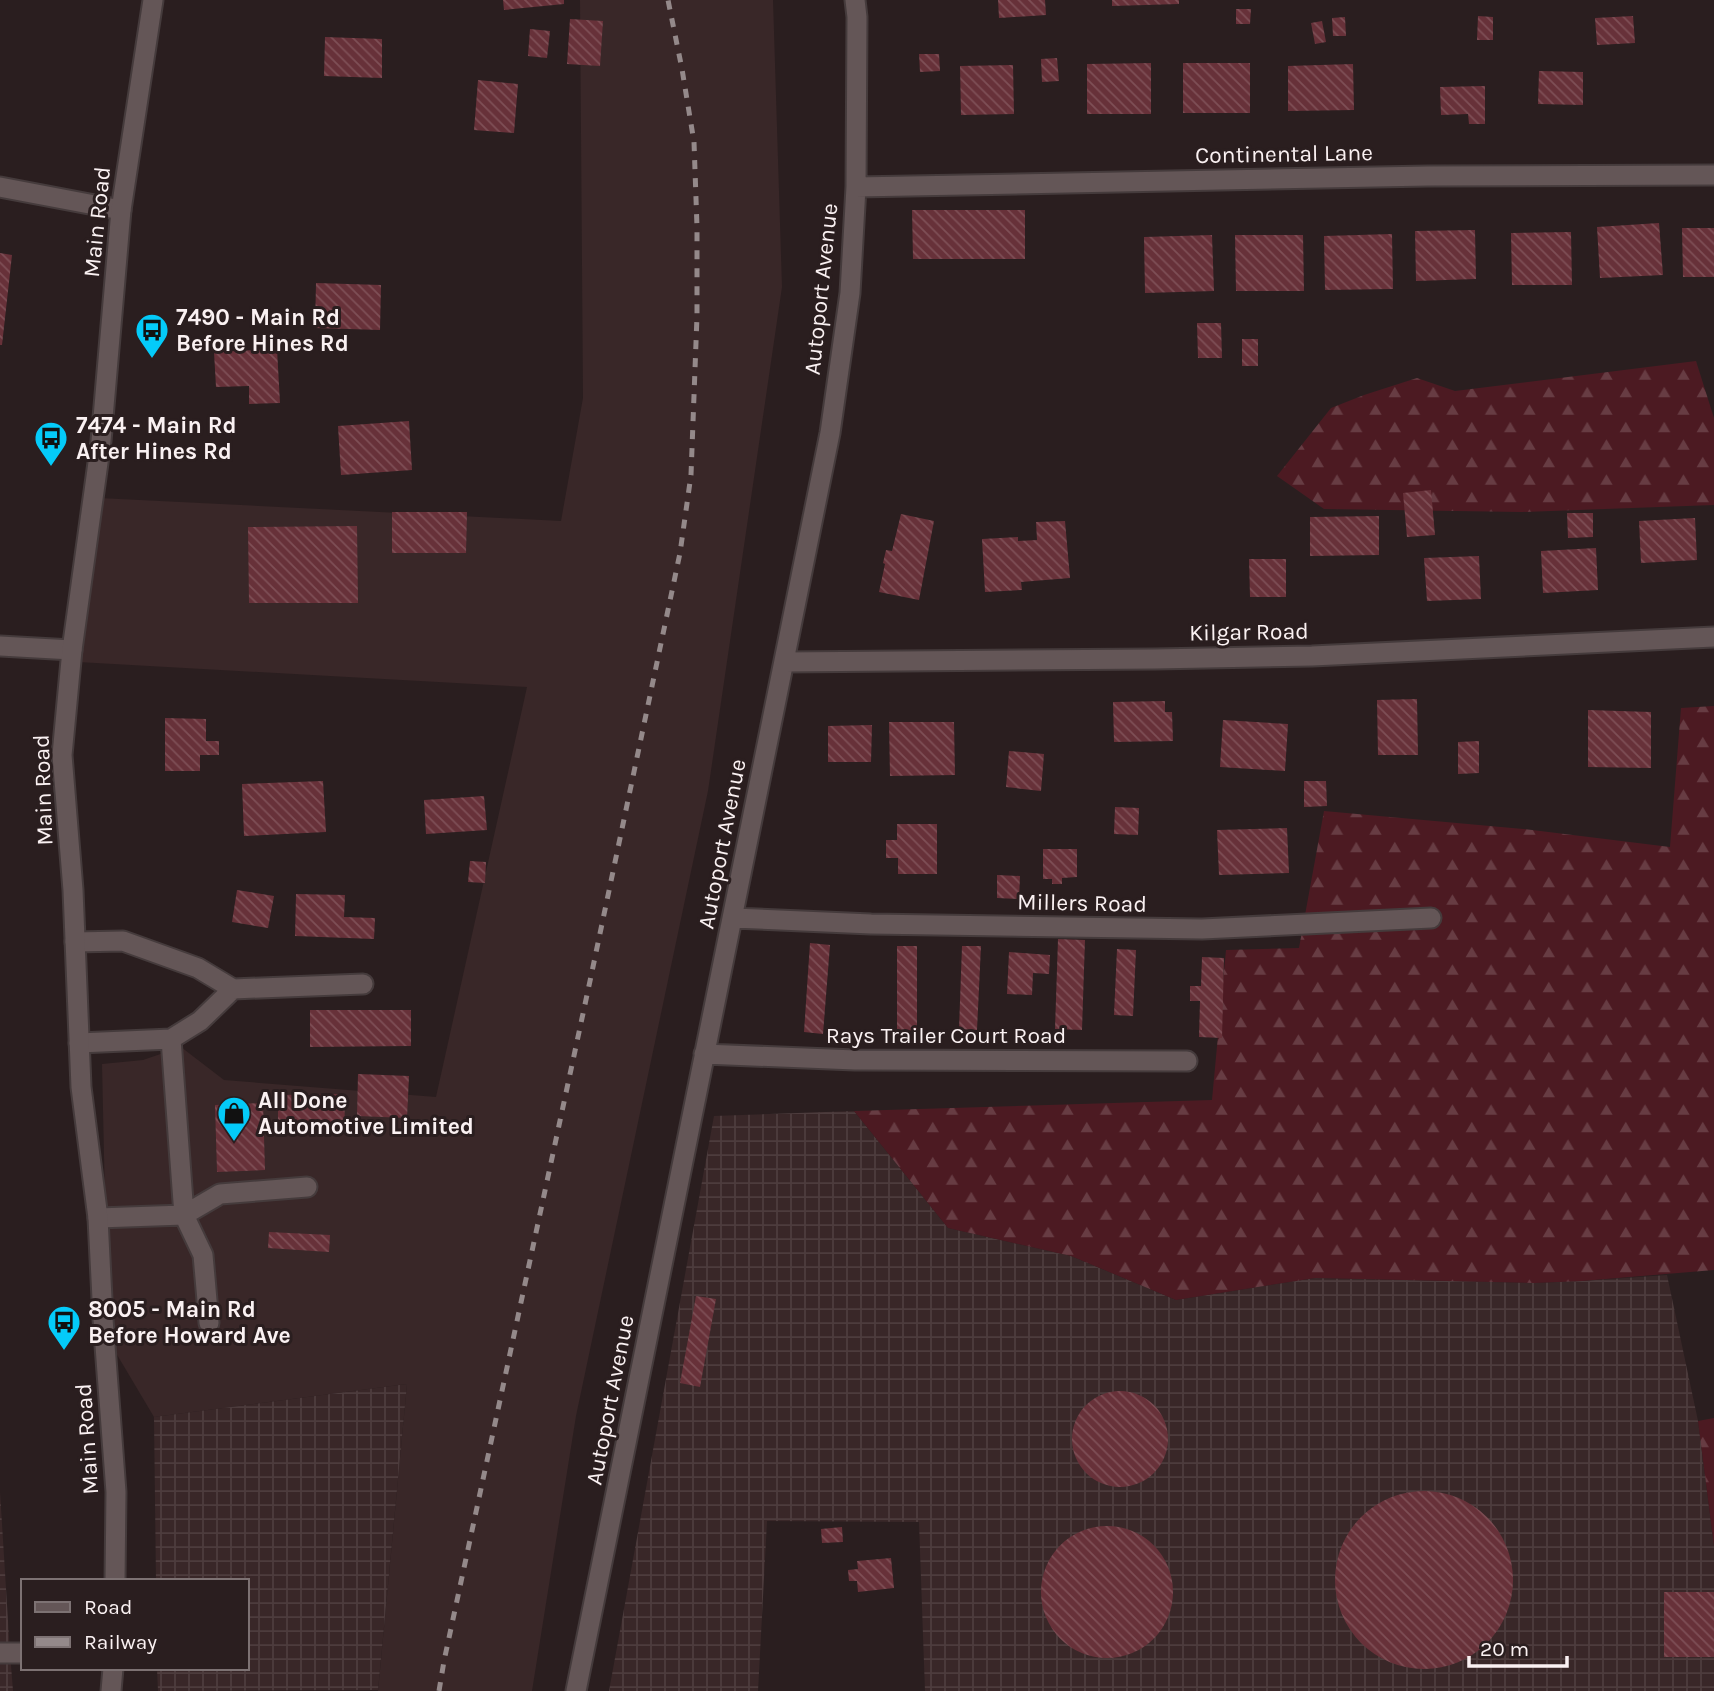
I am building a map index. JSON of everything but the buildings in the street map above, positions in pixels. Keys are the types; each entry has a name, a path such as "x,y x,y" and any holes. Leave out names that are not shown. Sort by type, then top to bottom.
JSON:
{"street":[{"name":"Main Road","path":"115,1579 116,1492 98,1218 81,1087 73,890 62,755 72,650 101,441 121,210 153,0"},
{"name":"Autoport Avenue","path":"576,1691 830,433 850,293 856,187 855,0"},
{"name":"Continental Lane","path":"856,187 1414,176 1714,176"},
{"path":"0,187 121,210"},
{"name":"Kilgar Road","path":"784,662 1312,656 1714,637"},
{"path":"0,646 72,650"},
{"name":"Millers Road","path":"733,918 870,924 1202,929 1431,918"},
{"path":"75,943 123,941 198,968 233,989 363,984"},
{"path":"79,1043 171,1039 200,1021 233,989"},
{"path":"171,1039 184,1215 203,1255 209,1322"},
{"name":"Rays Trailer Court Road","path":"704,1054 855,1060 1187,1061"},
{"path":"98,1218 184,1215 220,1194 307,1186"},
{"path":"0,1653 21,1653"},
{"path":"111,1691 113,1670"}],"shaded area":[{"path":"580,0 773,0 782,287 708,791 576,1416 532,1691 378,1691 407,1384 154,1417 116,1353 105,1201 102,1064 143,1060 181,1047 224,1080 436,1097 527,687 78,662 99,498 561,521 583,398"},
{"path":"854,1111 948,1228 1071,1256 1176,1300 1315,1278 1534,1283 1667,1275 1698,1421 1714,1546 1714,1691 925,1691 919,1522 767,1521 758,1691 609,1691 714,1116"},
{"path":"407,1384 378,1690 158,1691 157,1670 248,1670 248,1579 156,1579 154,1417"},
{"path":"0,1492 10,1653 13,1691 0,1691"}],"green space":[{"path":"1696,361 1714,418 1714,505 1522,512 1324,509 1277,476 1331,408 1417,378 1455,391"},
{"path":"1714,706 1714,1270 1534,1283 1315,1278 1176,1300 1071,1256 948,1228 854,1111 1212,1100 1226,950 1299,948 1324,811 1523,829 1670,847 1681,708"},
{"path":"1714,1418 1714,1546 1698,1421"}],"railway":[{"path":"439,1691 680,553 691,475 697,316 694,142 668,0"}],"place":[{"name":"7490 - Main Rd Before Hines Rd","path":"152,360"},
{"name":"7474 - Main Rd After Hines Rd","path":"51,468"},
{"name":"All Done Automotive Limited","path":"234,1143"},
{"name":"8005 - Main Rd Before Howard Ave","path":"64,1352"}]}
